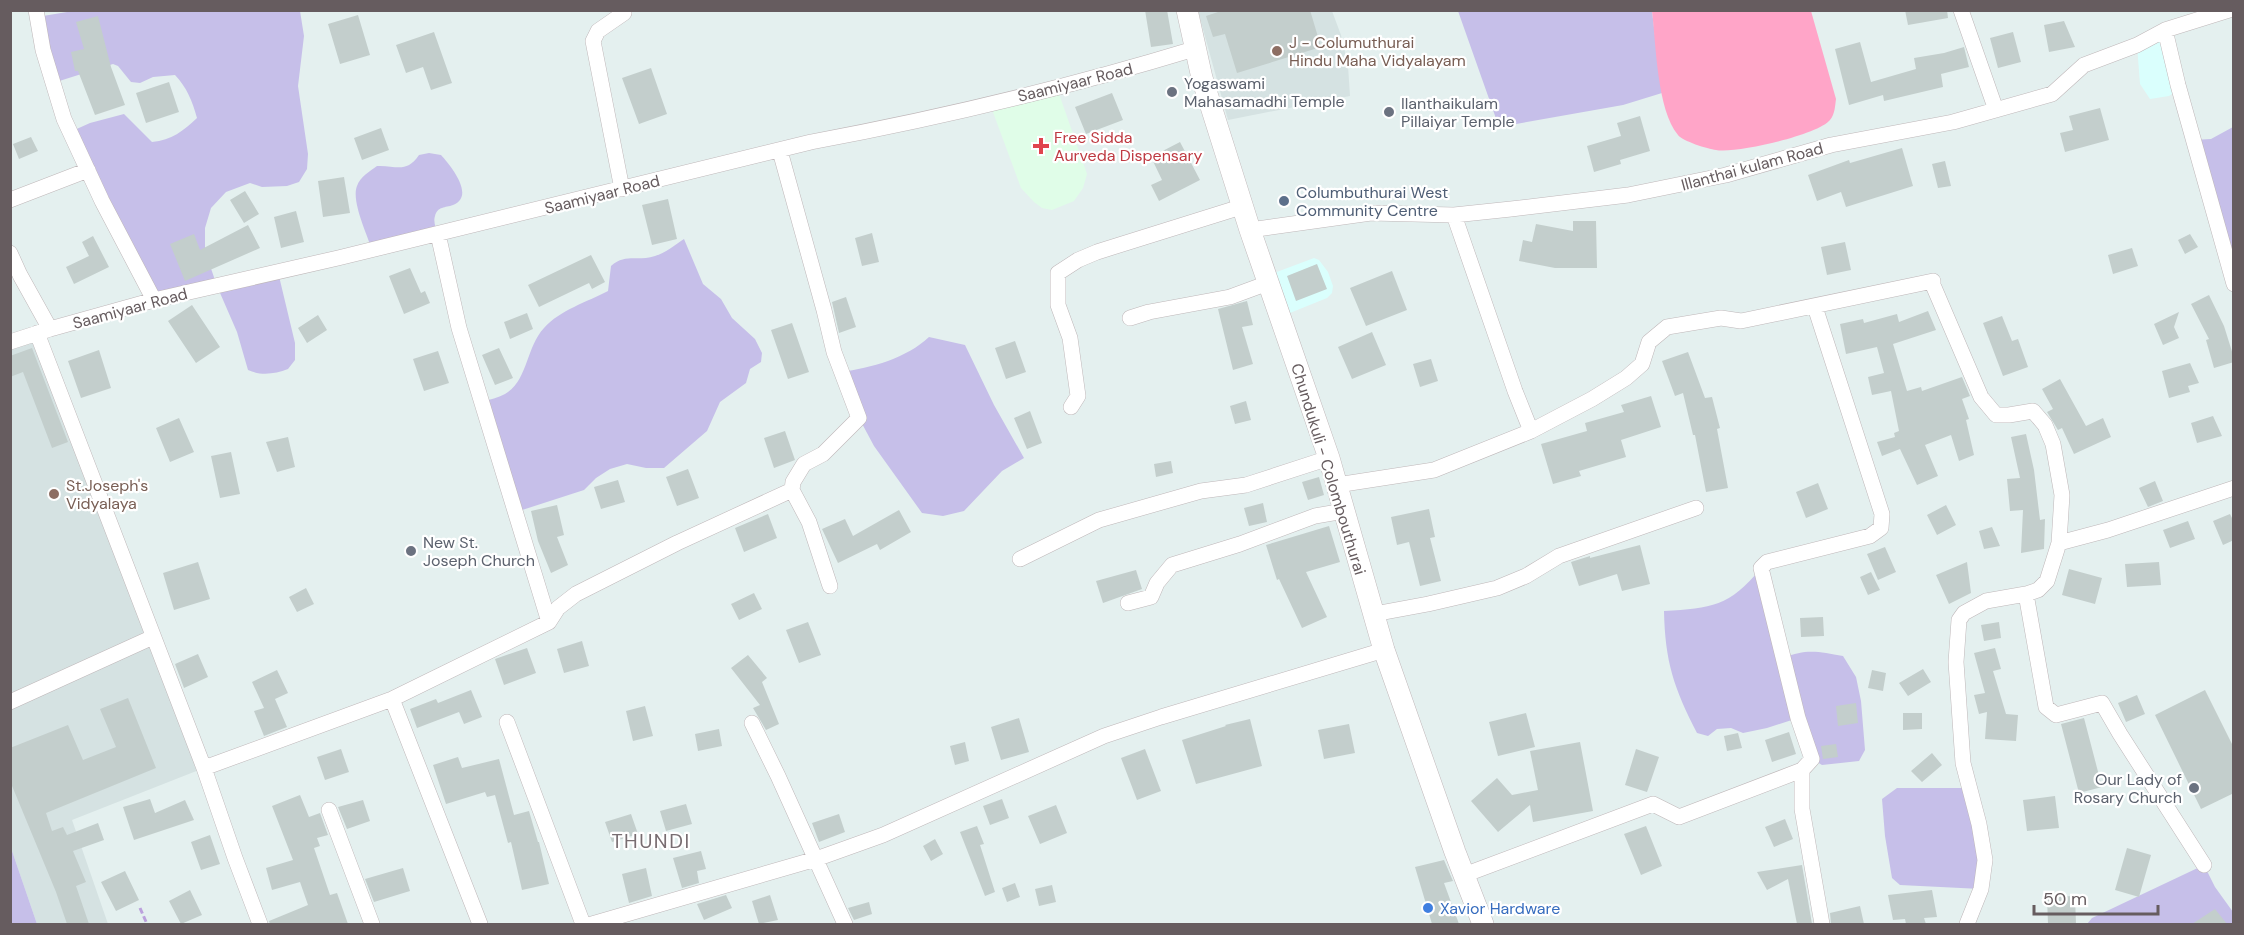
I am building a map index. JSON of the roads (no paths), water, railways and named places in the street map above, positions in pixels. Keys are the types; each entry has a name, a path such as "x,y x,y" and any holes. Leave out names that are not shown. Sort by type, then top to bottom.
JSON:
{"main road":[{"name":"Chundukuli - Colombouthurai","path":"1186,10 1202,78 1250,230 1329,458 1384,650 1483,924"}],"street":[{"path":"36,10 43,50 64,119 154,300"},
{"path":"1961,10 1996,110"},
{"name":"Illanthai kulam Road","path":"1250,230 1371,213 1454,215 1640,193 1726,175 1831,145 1953,122 2052,94 2084,64 2137,45 2165,30 2182,17 2229,10"},
{"path":"622,189 593,41 598,31 624,13"},
{"path":"2165,30 2178,85 2234,284"},
{"name":"Saamiyaar Road","path":"10,342 154,300 438,234 811,142 884,128 1094,79 1194,49"},
{"path":"780,151 834,352 859,418 823,454 804,464 793,482 792,490 809,522 830,586"},
{"path":"10,200 88,170"},
{"path":"1071,407 1078,396 1070,338 1058,305 1058,273 1078,260 1097,252 1244,206"},
{"path":"1454,215 1531,431"},
{"path":"438,234 459,328 549,622"},
{"path":"10,253 43,331 153,637 204,768 260,924"},
{"path":"1337,485 1434,470 1531,431 1626,378 1642,364 1649,342 1667,327 1721,318 1741,321 1933,281 1982,397 1996,415 2033,411 2044,425 2053,444 2062,495 2059,543 2047,581 2038,590 2026,594 1986,601 1964,613 1959,620 1956,662 1963,763 1979,824 1985,860 1980,889 1967,924"},
{"path":"1130,318 1149,312 1230,297 1268,283"},
{"path":"1464,875 1653,804 1679,817 1802,770 1812,759 1798,718 1761,568 1767,562 1870,536 1881,528 1882,514 1815,307"},
{"path":"1020,559 1099,520 1201,490 1246,485 1329,458"},
{"path":"2059,543 2108,530 2234,488"},
{"path":"204,768 392,699 549,622 558,608 576,594 677,543 792,490"},
{"path":"1374,614 1497,588 1526,576 1559,556 1696,508"},
{"path":"1128,603 1151,597 1157,583 1173,565 1240,544 1314,516 1344,511"},
{"path":"2026,594 2046,707 2056,715 2102,703 2204,865"},
{"path":"10,702 153,637"},
{"path":"592,924 816,859 884,835 1104,736 1384,650"},
{"path":"392,699 480,924"},
{"path":"507,722 583,924"},
{"path":"752,723 845,924"},
{"path":"1802,770 1802,809 1822,924"},
{"path":"329,810 372,924"}],"place":[{"name":"J - Columuthurai Hindu Maha Vidyalayam","path":"1277,51"},
{"name":"Yogaswami Mahasamadhi Temple","path":"1172,92"},
{"name":"Ilanthaikulam Pillaiyar Temple","path":"1389,112"},
{"name":"Free Sidda Aurveda Dispensary","path":"1041,146"},
{"name":"Columbuthurai West Community Centre","path":"1284,201"},
{"name":"St.Joseph's Vidyalaya","path":"54,494"},
{"name":"New St. Joseph Church","path":"411,551"},
{"name":"Our Lady of Rosary Church","path":"2194,788"},
{"name":"Xavior Hardware","path":"1428,908"}],"district":[{"name":"THUNDI","path":"651,841"}]}
